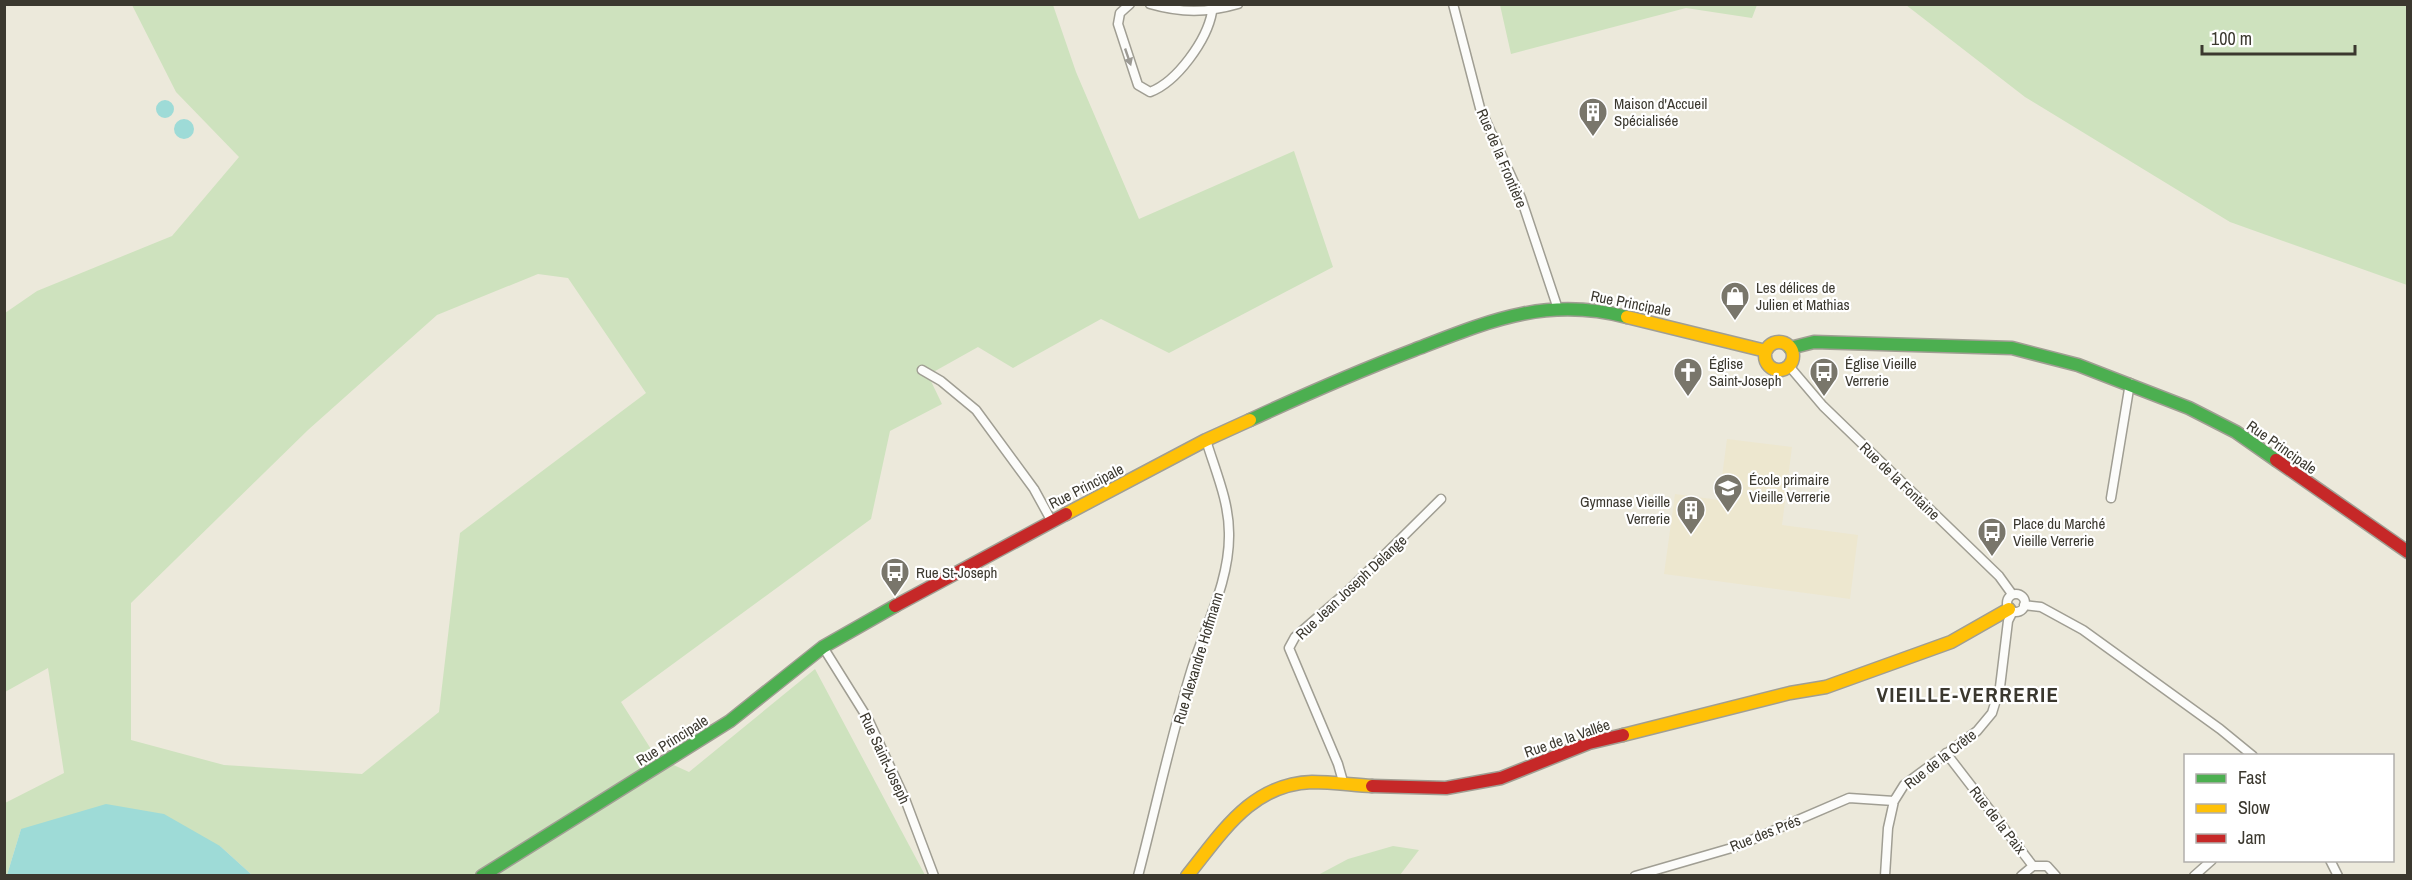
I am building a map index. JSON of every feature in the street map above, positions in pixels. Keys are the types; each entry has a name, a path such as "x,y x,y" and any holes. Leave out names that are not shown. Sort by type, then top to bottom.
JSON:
{"street":[{"path":"1130,4 1120,13 1118,24 1138,85 1150,92 1161,88 1192,56 1210,25 1212,12"},
{"path":"1150,4 1190,11 1212,12 1238,4"},
{"name":"Rue de la Frontière","path":"1453,4 1480,108 1521,198 1558,309"},
{"name":"Rue Principale","path":"482,876 730,721 823,647 1051,520 1206,440 1346,376 1420,346 1498,319 1520,313 1558,309 1578,308 1609,312 1766,351"},
{"path":"1777,342 1790,348 1793,357 1789,366 1782,370 1771,368 1765,358 1770,345 1777,342"},
{"name":"Rue Principale","path":"1790,348 1814,342 1947,344 2012,348 2078,365 2189,408 2236,432 2408,552"},
{"name":"Rue de la Fontaine","path":"1789,366 1823,406 1999,576 2012,594 2022,596 2024,605 2041,607 2083,630 2220,729 2251,754"},
{"path":"922,370 941,381 976,410 1034,489 1051,520"},
{"path":"2111,498 2130,384"},
{"name":"Rue Alexandre Hoffmann","path":"1138,876 1192,668 1218,596 1228,552 1229,533 1224,499 1206,440"},
{"name":"Rue Jean Joseph Delange","path":"1344,785 1338,764 1289,648 1295,637 1363,576 1441,499"},
{"path":"2012,594 2006,602 2011,610 2022,609 2024,605"},
{"name":"Rue de la Vallée","path":"1187,876 1230,823 1261,795 1285,785 1313,782 1446,788 1501,778 1589,743 1790,693 1808,692 1833,686 1846,678 1942,648 1987,626 2011,610"},
{"name":"Rue de la Crête","path":"1885,876 1888,828 1894,801 1904,785 1977,731 1992,713 2000,687 2011,610"},
{"name":"Rue Saint-Joseph","path":"823,647 868,719 905,799 934,876"},
{"name":"Rue de la Paix","path":"1946,753 2033,866 2047,866 2056,876"},
{"name":"Rue des Prés","path":"1635,876 1735,847 1849,798 1894,801"},
{"path":"2194,876 2211,862"},
{"path":"2331,862 2338,876"},
{"path":"2021,876 2033,866"}],"shaded area":[{"name":"École primaire Vieille Verrerie","path":"1727,439 1792,447 1782,525 1858,535 1850,599 1664,574 1675,494 1719,500"}],"green space":[{"path":"1500,4 1757,5 1752,18 1686,8 1511,54"},
{"path":"132,5 1053,5 1076,72 1139,219 1294,151 1333,267 1169,353 1101,319 1013,368 978,347 928,375 942,404 890,431 871,519 621,702 656,757 689,772 815,669 925,875 252,875 220,846 21,829 7,875 5,875 5,803 64,773 48,668 5,692 5,313 37,291 172,236 239,157 176,92","holes":["538,274 568,278 646,393 460,533 439,712 362,774 224,765 131,740 131,603 308,430 437,315"]},
{"path":"1906,5 2407,5 2407,285 2230,222 2025,97"},
{"path":"1393,846 1419,850 1400,875 1318,875 1348,859"}],"water":[{"path":"161,100 169,100 174,105 172,116 161,118 156,113 156,105"},
{"path":"180,119 188,119 194,125 194,133 188,139 180,139 174,133 174,125"},
{"path":"106,804 164,814 220,846 252,875 7,875 21,829"}],"traffic: fast":[{"path":"1250,420 1373,366 1493,321 1518,315 1570,309 1598,311 1627,317"},
{"path":"1790,348 1814,342 2012,348 2078,365 2189,408 2236,432 2276,460"},
{"path":"482,876 730,721 823,647 895,606"}],"traffic: slow":[{"path":"1627,317 1766,351"},
{"path":"1779,342 1789,346 1793,356 1789,366 1779,370 1769,366 1765,356 1769,346 1779,342"},
{"path":"1066,514 1206,440 1250,420"},
{"path":"1623,735 1790,693 1826,687 1951,642 2009,609"},
{"path":"1187,876 1226,828 1255,801 1272,791 1312,782 1372,786"}],"traffic: jam":[{"path":"2276,460 2408,552"},
{"path":"895,606 1066,514"},
{"path":"1372,786 1446,788 1501,778 1589,743 1623,735"}],"place":[{"name":"Maison d'Accueil Spécialisée","path":"1593,138"},
{"name":"Les délices de Julien et Mathias","path":"1735,322"},
{"name":"Église Saint-Joseph","path":"1688,398"},
{"name":"Église Vieille Verrerie","path":"1824,398"},
{"name":"École primaire Vieille Verrerie","path":"1728,514"},
{"name":"Gymnase Vieille Verrerie","path":"1691,536"},
{"name":"Place du Marché Vieille Verrerie","path":"1992,558"},
{"name":"Rue St-Joseph","path":"895,598"}],"district":[{"name":"VIEILLE-VERRERIE","path":"1968,694"}]}
